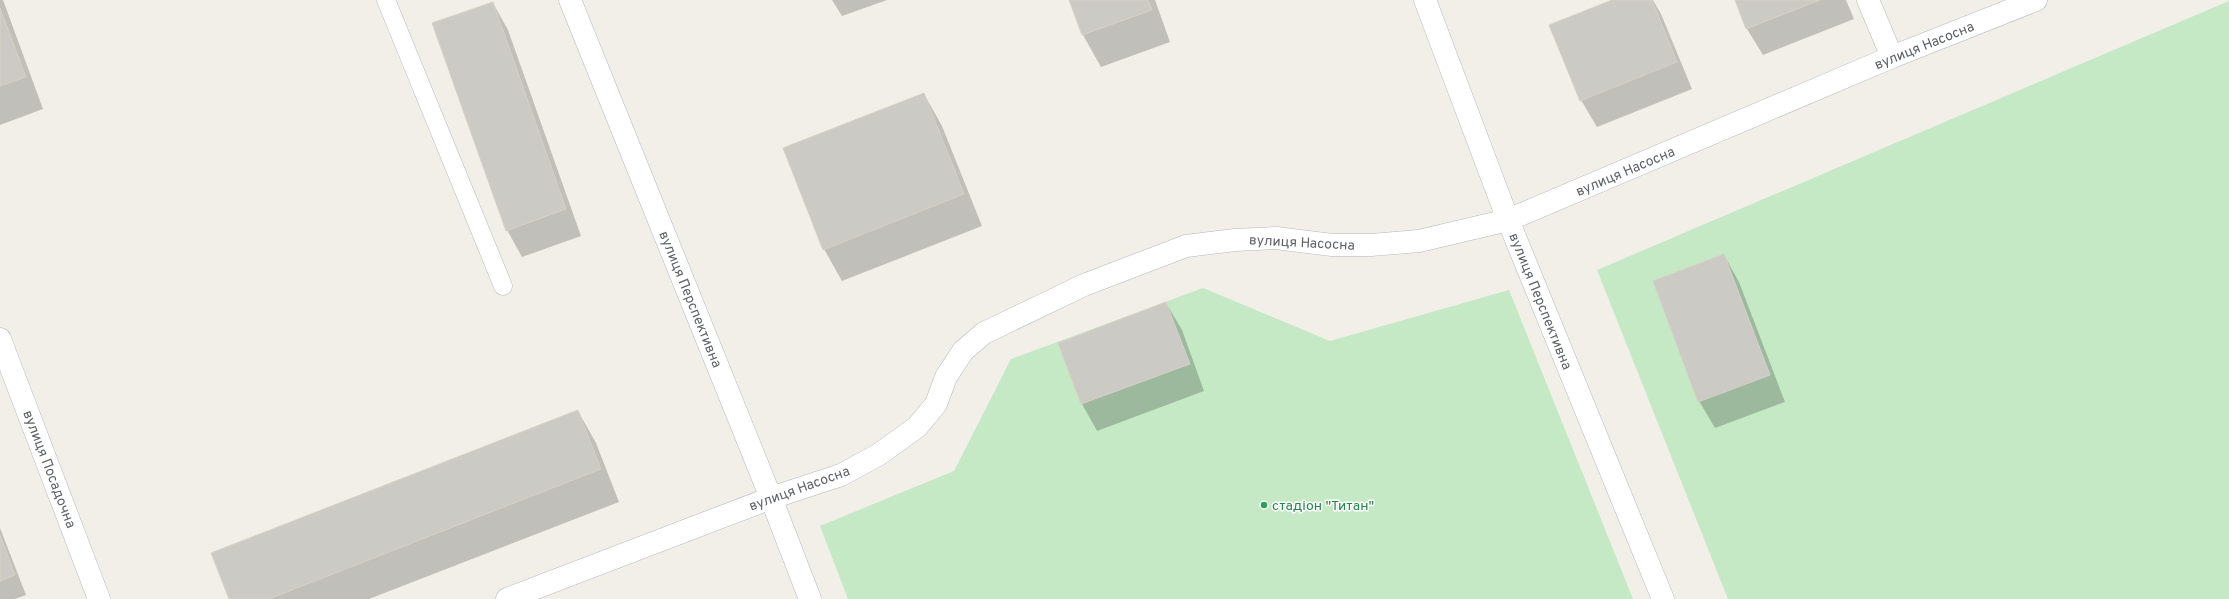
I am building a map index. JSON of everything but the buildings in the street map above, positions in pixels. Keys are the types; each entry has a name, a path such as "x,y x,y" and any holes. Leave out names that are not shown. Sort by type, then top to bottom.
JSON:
{"street":[{"name":"вулиця Перспективна","path":"570,0 771,498 810,599"},
{"name":"вулиця Перспективна","path":"1425,0 1508,220 1663,599"},
{"path":"1868,0 1892,57"},
{"name":"вулиця Насосна","path":"507,599 771,498 841,475 878,455 917,427 936,404 946,377 963,351 984,333 1084,285 1186,246 1234,240 1276,238 1332,245 1419,241 1508,220 1892,57 2036,0"},
{"name":"вулиця Посадочна","path":"0,339 99,599"}],"lane":[{"path":"386,0 503,286"}],"green space":[{"path":"2229,1 2229,599 1728,599 1597,270"},
{"path":"1203,288 1330,341 1509,290 1633,599 848,599 820,526 954,471 1011,359"}],"place":[{"name":"стадіон \"Титан\"","path":"1264,505"}]}
